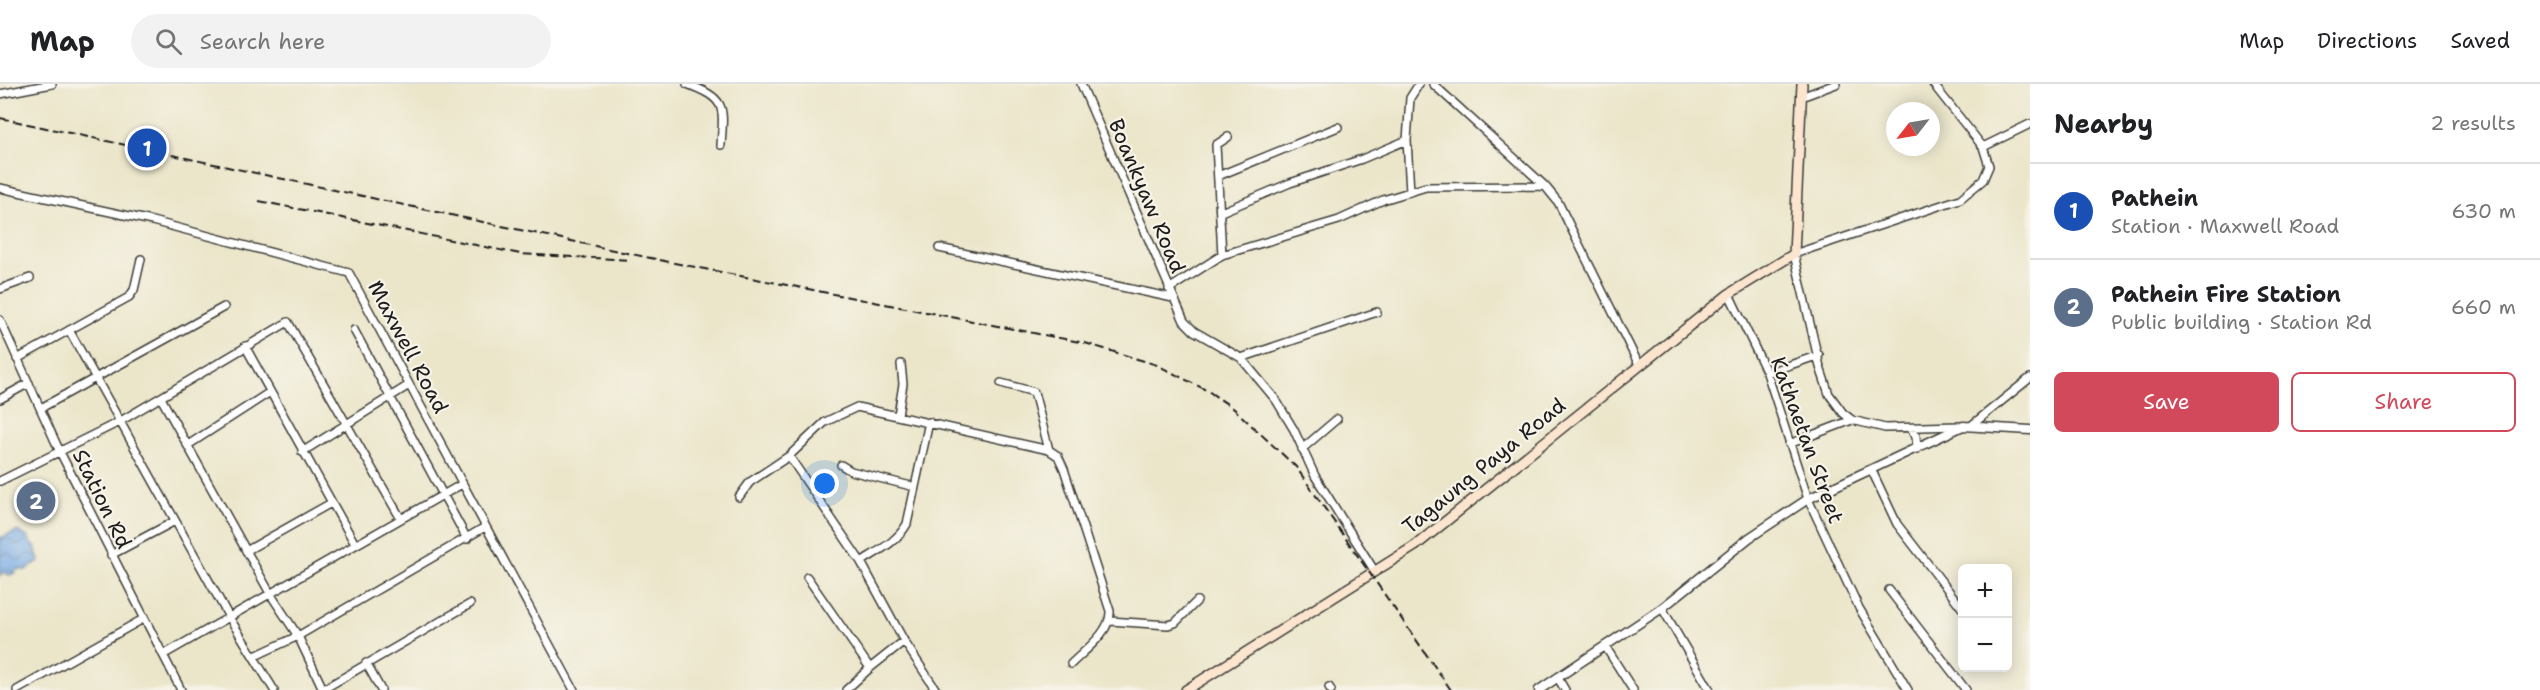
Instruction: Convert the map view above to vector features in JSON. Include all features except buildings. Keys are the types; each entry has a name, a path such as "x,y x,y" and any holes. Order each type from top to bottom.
{"main road":[{"path":"1794,254 1802,84"},
{"name":"Tagaung Paya Road","path":"1188,689 1415,546 1729,294 1794,254"}],"street":[{"path":"0,94 52,84"},
{"path":"687,84 707,92 721,103 723,110 721,145"},
{"name":"Boankyaw Road","path":"1082,84 1184,321 1194,331 1241,358"},
{"path":"1410,192 1407,140 1410,98 1419,84"},
{"path":"1433,84 1545,186 1558,202 1639,365"},
{"path":"1801,97 1836,84"},
{"path":"1934,84 1983,147 1989,166 1983,180 1960,199 1794,254 1818,355 1829,394 1838,408 1852,420 1885,428 1911,429 1968,425 2030,430"},
{"path":"1983,147 2030,124"},
{"path":"1218,176 1338,127"},
{"path":"1222,255 1216,145 1228,137"},
{"path":"1221,212 1290,183 1362,159 1407,140"},
{"path":"1169,289 1222,255 1339,220 1383,200 1410,192 1434,186 1545,186"},
{"name":"Maxwell Road","path":"0,188 152,221 344,270 352,278 574,690"},
{"path":"939,248 1173,298"},
{"path":"17,359 129,297 134,290 141,259"},
{"path":"0,289 30,278"},
{"name":"Kathaetan Street","path":"1729,294 1767,373 1808,499 1859,608 1908,690"},
{"path":"41,408 224,307"},
{"path":"1374,570 1330,501 1285,414 1241,358 1377,312"},
{"name":"Station Rd","path":"0,320 60,452 181,690"},
{"path":"0,481 119,422 285,322 291,323 401,519"},
{"path":"69,330 230,617 274,690"},
{"path":"354,330 391,395 441,495 467,539"},
{"path":"245,346 354,544"},
{"path":"1767,373 1818,355"},
{"path":"898,416 903,384 901,364"},
{"path":"1539,690 1662,608 1749,538 1808,499 1968,425 2030,378"},
{"path":"0,399 29,383"},
{"path":"1001,383 1034,392 1049,450"},
{"path":"302,452 409,385"},
{"path":"188,445 270,392"},
{"path":"161,398 271,595 298,636 323,690 470,604"},
{"path":"739,497 750,482 789,456 825,422 842,412 857,407 1049,450 1058,456 1064,468 1108,602 1110,621 1071,664"},
{"path":"1302,449 1336,419"},
{"path":"1789,444 1852,420"},
{"path":"861,562 902,534 907,524 929,422"},
{"path":"1911,429 1916,436 1917,449"},
{"path":"789,456 861,562 904,641 936,690"},
{"path":"841,465 851,471 915,487"},
{"path":"1872,471 1897,524 1958,603"},
{"path":"164,655 462,484"},
{"path":"246,551 331,503"},
{"path":"111,555 175,520"},
{"path":"255,656 298,636 485,527"},
{"path":"807,577 870,668"},
{"path":"1889,590 1966,690"},
{"path":"1110,621 1168,625 1175,623 1197,601"},
{"path":"1662,608 1710,690"},
{"path":"17,690 143,619"},
{"path":"846,690 904,641"},
{"path":"1605,646 1633,690"},
{"path":"366,663 381,690"},
{"path":"1558,678 1566,690"}],"water":[{"path":"17,531 28,537 35,546 39,561 26,570 17,569 15,573 9,575 4,572 0,576 0,538"}],"railway":[{"path":"0,118 669,262 1085,343 1157,365 1208,391 1233,408 1296,467 1451,690"},
{"path":"259,201 520,254 630,260"}],"place":[{"name":"Pathein","path":"147,148"},
{"name":"Pathein Fire Station","path":"36,501"}]}
